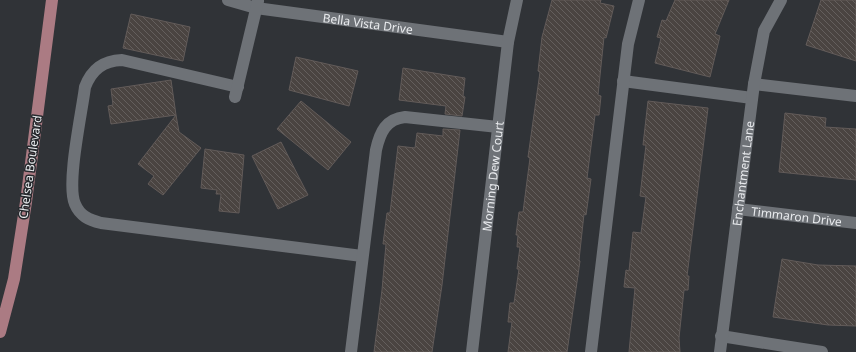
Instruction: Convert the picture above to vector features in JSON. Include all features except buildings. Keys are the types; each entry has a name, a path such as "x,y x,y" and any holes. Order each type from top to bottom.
{"main road":[{"name":"Chelsea Boulevard","path":"0,332 14,279 26,202 52,0"}],"street":[{"name":"Bella Vista Drive","path":"228,0 508,42"},
{"name":"Morning Dew Court","path":"472,352 508,42 517,0"},
{"path":"591,352 628,44 639,0"},
{"name":"Enchantment Lane","path":"720,352 754,84 764,31 781,0"},
{"path":"257,4 236,92 122,60 112,61 98,67 88,78 85,87 72,179 72,198 80,213 86,218 101,223 362,256"},
{"path":"623,81 752,98"},
{"path":"754,84 856,96"},
{"path":"351,352 376,150 378,140 386,125 398,118 405,117 498,128"},
{"name":"Timmaron Drive","path":"738,209 856,223"},
{"path":"722,336 822,352"}]}
